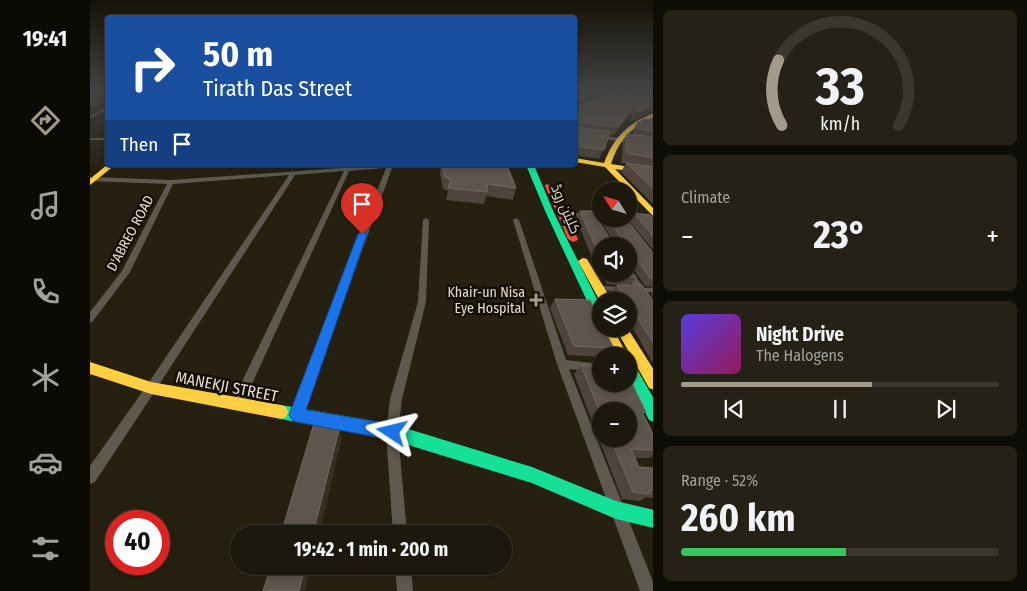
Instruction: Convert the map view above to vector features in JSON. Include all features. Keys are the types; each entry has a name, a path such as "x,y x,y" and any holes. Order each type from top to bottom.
{"street":[{"path":"607,165 616,139 651,117"},
{"path":"577,133 634,142"},
{"path":"90,139 105,140"},
{"path":"577,160 653,173"},
{"path":"607,165 653,217"},
{"path":"91,181 108,167"},
{"path":"91,181 171,182 351,168 389,167 297,415"},
{"name":"کلیٹن روڈ","path":"531,167 550,213 592,296"},
{"name":"کلیٹن روڈ","path":"540,167 588,272 598,288 598,292"},
{"path":"236,404 351,168"},
{"path":"90,477 293,173"},
{"name":"D'ABREO ROAD","path":"90,319 126,272 171,182"},
{"path":"562,214 591,215"},
{"path":"638,218 653,217"},
{"path":"399,525 392,432 396,399 422,302 426,220"},
{"path":"516,220 547,304 562,364 648,591"},
{"path":"633,282 636,290 653,310"},
{"path":"627,337 650,371 653,384"},
{"path":"562,364 592,367"},
{"name":"MANEKJI STREET","path":"90,368 151,388 392,432 532,476 616,510 653,519"},
{"path":"637,385 653,416"},
{"path":"404,575 405,591"}],"lane":[{"path":"598,288 623,289"},
{"path":"636,290 653,290"}],"building":[{"path":"577,117 626,117 618,127 577,122"},
{"path":"644,119 653,120 653,131 638,129 637,123"},
{"path":"577,122 578,127 610,132 604,150 577,146"},
{"path":"627,134 653,137 653,158 626,153"},
{"path":"626,163 653,167 653,188"},
{"path":"443,167 508,167 516,188 487,184 487,192 448,188 451,180 445,177"},
{"path":"580,211 592,211 592,228 603,228 609,237 592,237 592,239"},
{"path":"638,214 650,215 653,218 653,236 638,218"},
{"path":"615,228 633,228 653,253 653,278 650,278 637,261 637,237 621,237"},
{"path":"617,285 642,285 653,301 653,342 637,317 637,292 621,292"},
{"path":"555,299 590,300 592,304 592,337 608,337 613,347 574,346"},
{"path":"581,365 592,366 592,392 636,392 646,412 642,412 653,434 653,450 631,449 639,467 653,468 653,490 649,490 651,494 633,492 614,447 637,447 637,402 596,402"},
{"path":"315,420 340,426 315,525 284,525"},
{"path":"268,575 303,575 299,591 263,591"}],"traffic: fast":[{"path":"531,167 550,213 592,299"},
{"path":"637,383 653,413"},
{"path":"281,412 392,432 532,475 616,510 653,519"}],"traffic: slow":[{"path":"651,117 623,133 614,146 607,165 653,214"},
{"path":"577,160 653,173"},
{"path":"90,183 109,167"},
{"path":"583,261 601,292"},
{"path":"611,337 617,347"},
{"path":"627,337 653,382"},
{"path":"90,368 151,388 281,412"}],"traffic: jam":[{"path":"549,186 573,239"}],"place":[{"name":"Khair-un Nisa Eye Hospital","path":"536,300"}],"route":[{"path":"362,234 297,415 392,432"}]}
